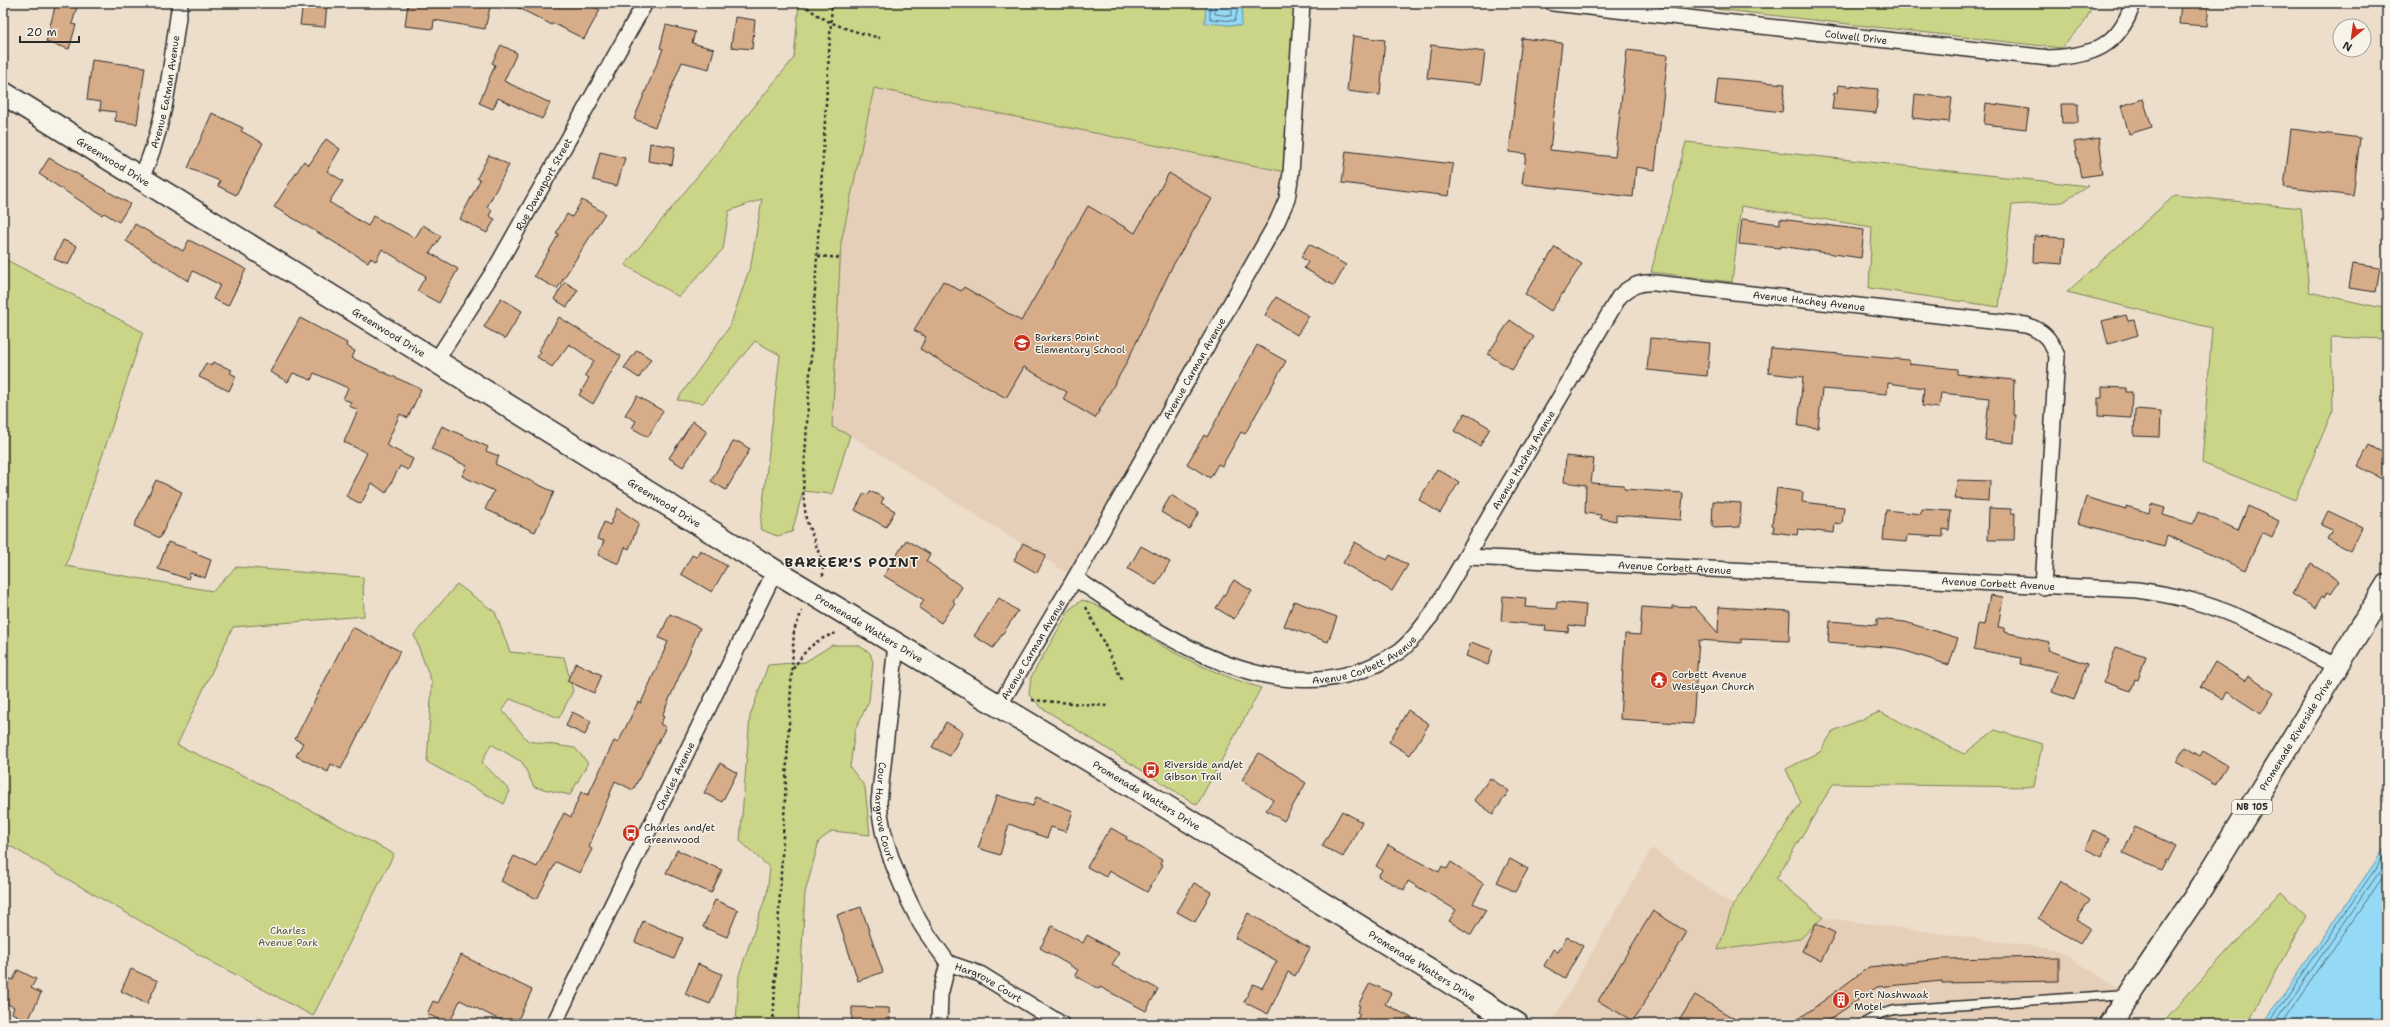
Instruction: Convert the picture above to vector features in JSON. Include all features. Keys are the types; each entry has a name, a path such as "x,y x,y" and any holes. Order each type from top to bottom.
{"main road":[{"name":"Greenwood Drive","path":"3,93 775,571"},
{"name":"Promenade Watters Drive","path":"775,571 999,706 1517,1024"},
{"name":"Promenade Riverside Drive","path":"2110,1024 2203,885 2387,585"}],"street":[{"name":"Avenue Eatman Avenue","path":"141,178 149,160 164,109 180,3"},
{"name":"Rue Davenport Street","path":"436,361 497,266 645,3"},
{"name":"Avenue Carman Avenue","path":"999,706 1075,578 1277,222 1287,199 1292,166 1302,3"},
{"name":"Colwell Drive","path":"1553,3 2049,58 2070,57 2093,51 2112,40 2127,22 2133,3"},
{"name":"Avenue Hachey Avenue","path":"1468,557 1619,297 1627,289 1640,282 1655,282 2026,325 2040,330 2051,341 2057,356 2043,587"},
{"name":"Avenue Corbett Avenue","path":"1075,578 1176,641 1227,665 1268,677 1311,680 1357,674 1400,652 1431,616 1468,557 2043,587 2137,590 2177,596 2204,604 2237,618 2338,667"},
{"name":"Charles Avenue","path":"554,1024 775,571"},
{"name":"Cour Hargrove Court","path":"896,645 879,802 880,823 887,846 917,918 948,963"},
{"name":"Hargrove Court","path":"939,1024 940,995 948,963 980,974 1061,1024"}],"lane":[{"path":"1862,1024 1880,1014 1895,1010 2129,994"}],"path":[{"path":"804,3 814,15 831,21 848,30 880,38"},
{"path":"823,576 823,564 806,519 803,491 832,3"},
{"path":"818,256 840,258"},
{"path":"1085,604 1123,682"},
{"path":"773,1024 794,630 802,610"},
{"path":"792,669 807,648 818,639 838,632"},
{"path":"1032,700 1108,706"}],"shaded area":[{"name":"Barkers Point Elementary School","path":"874,88 1291,173 1287,199 1075,578 850,435 832,427 841,243"},
{"path":"1652,848 1733,905 2056,949 2129,994 2110,1024 1551,1024"}],"green space":[{"path":"799,3 1302,3 1291,173 874,88 841,243 832,427 850,435 832,494 803,491 792,532 777,536 760,529 780,355 755,341 703,403 677,400 730,326 751,264 762,199 729,211 723,249 679,297 625,265 794,58"},
{"path":"1709,3 2094,3 2084,23 2061,48 1716,9"},
{"path":"1686,142 2088,186 2063,202 2012,205 1999,307 1869,288 1872,227 1741,206 1732,282 1651,272"},
{"path":"2175,195 2301,208 2309,292 2387,309 2387,339 2331,337 2333,410 2295,500 2202,463 2212,328 2067,292"},
{"name":"Charles Avenue Park","path":"3,258 143,332 66,566 213,591 236,567 363,577 364,616 233,627 177,745 249,778 394,854 313,1016 210,961 3,842"},
{"path":"457,584 495,612 510,652 564,657 573,691 559,718 510,699 502,710 528,741 575,748 588,763 570,795 534,787 522,762 491,744 482,762 510,791 504,804 427,762 432,683 414,635"},
{"path":"1082,600 1103,608 1159,644 1196,663 1261,688 1197,805 1042,708 1029,695 1031,677 1070,609"},
{"path":"832,645 858,645 870,653 873,662 869,701 855,730 850,767 865,787 870,835 832,831 819,841 805,893 798,1024 736,1024 739,975 767,893 770,868 740,841 750,716 768,665 805,662"},
{"path":"1880,712 1964,754 1995,730 2042,744 2034,787 1833,784 1776,879 1823,917 1800,939 1718,950 1733,905 1801,803 1786,769 1820,752 1833,731"},
{"path":"2281,892 2306,916 2251,1018 2246,1024 2161,1024"}],"water":[{"path":"1206,3 1243,3 1241,26 1205,23"},
{"path":"2387,845 2387,1024 2263,1024"}],"building":[{"path":"56,3 78,3 72,24 76,25 69,49 46,42"},
{"path":"303,3 327,3 325,27 300,25"},
{"path":"408,3 491,3 485,29 434,20 433,29 405,26"},
{"path":"509,3 586,3 600,10 584,39 553,23 552,25"},
{"path":"2181,3 2209,3 2207,26 2179,24"},
{"path":"735,17 755,20 752,49 731,47"},
{"path":"666,25 695,32 692,43 714,49 709,69 682,62 655,127 634,119 663,49 660,48"},
{"path":"1353,36 1385,40 1380,95 1347,91"},
{"path":"1522,38 1562,43 1550,150 1615,157 1627,50 1668,55 1655,170 1636,167 1633,197 1522,184 1526,154 1509,152"},
{"path":"501,45 517,53 504,81 550,103 542,119 498,98 493,109 479,103 495,65 492,63"},
{"path":"1431,45 1485,52 1481,84 1427,78"},
{"path":"92,60 145,67 137,124 115,121 116,112 100,110 101,102 87,100"},
{"path":"1718,78 1785,84 1782,112 1715,104"},
{"path":"1838,85 1878,89 1876,113 1832,109 1834,93 1837,93"},
{"path":"1915,94 1952,98 1949,122 1913,118"},
{"path":"2143,99 2152,127 2129,134 2121,106"},
{"path":"1986,103 2029,109 2026,129 1984,124"},
{"path":"2061,104 2078,104 2078,123 2062,123"},
{"path":"212,113 243,128 241,131 263,143 236,195 218,186 220,181 188,168"},
{"path":"2291,129 2360,138 2353,196 2284,187"},
{"path":"2099,138 2102,174 2081,177 2074,142"},
{"path":"326,139 340,149 327,171 343,181 329,202 368,226 373,216 415,238 423,225 441,236 430,253 458,269 439,303 417,291 426,276 382,249 376,261 370,258 368,262 274,207 304,161 309,165"},
{"path":"650,143 675,147 672,165 648,161"},
{"path":"1346,151 1453,164 1449,196 1342,183"},
{"path":"600,152 625,158 617,186 593,180"},
{"path":"489,155 509,165 487,207 492,210 489,216 495,219 487,233 460,219 480,180 477,178"},
{"path":"49,158 130,204 119,222 104,213 102,215 39,174"},
{"name":"Barkers Point Elementary School","path":"1169,173 1212,199 1172,267 1126,364 1095,418 1063,399 1067,392 1024,367 1006,398 920,349 926,337 914,330 943,281 961,291 964,287 1021,321 1088,206 1135,233"},
{"path":"582,200 605,213 557,289 534,276 559,234 556,233 567,214 572,217"},
{"path":"1742,219 1780,224 1780,219 1864,230 1861,258 1780,246 1780,248 1739,244"},
{"path":"135,224 183,251 189,240 246,269 228,306 213,299 220,285 193,271 188,281 126,241"},
{"path":"2034,236 2065,238 2063,264 2033,262"},
{"path":"63,240 77,246 68,265 54,259"},
{"path":"1309,244 1346,265 1334,286 1304,268 1308,262 1301,257"},
{"path":"1555,247 1582,264 1551,311 1525,294"},
{"path":"2353,264 2380,268 2376,292 2349,288"},
{"path":"565,282 578,290 567,307 554,299"},
{"path":"1276,297 1309,316 1297,335 1265,315"},
{"path":"501,298 522,311 505,339 484,327"},
{"path":"2126,315 2128,321 2134,320 2138,335 2108,344 2102,321"},
{"path":"559,317 621,356 593,404 579,395 589,378 585,375 594,361 569,344 552,367 537,357 541,352 539,350"},
{"path":"300,318 347,343 346,346 355,351 352,358 421,389 408,418 400,414 386,445 413,459 408,470 400,466 386,493 372,483 361,504 346,496 367,453 344,442 358,410 349,406 351,402 343,399 348,388 314,373 311,380 293,373 288,382 270,372"},
{"path":"1510,320 1534,337 1512,370 1488,354"},
{"path":"1650,338 1710,343 1707,376 1647,370"},
{"path":"1257,345 1286,361 1245,434 1241,432 1222,466 1218,464 1210,478 1187,464 1204,435 1207,437"},
{"path":"1771,348 1909,360 1909,364 1957,369 1957,374 2014,380 2013,415 2016,415 2014,443 1985,440 1989,398 1941,393 1939,408 1922,406 1924,388 1888,383 1887,394 1822,389 1818,428 1798,426 1803,377 1768,373"},
{"path":"637,350 651,359 639,378 624,368"},
{"path":"213,362 232,370 230,373 236,376 229,391 199,377 206,363 211,366"},
{"path":"2102,387 2126,388 2126,392 2132,392 2131,418 2098,416 2098,398 2102,398"},
{"path":"637,396 663,411 648,437 632,428 636,421 625,415"},
{"path":"2135,409 2161,411 2160,437 2134,436"},
{"path":"1465,413 1490,428 1480,446 1454,431"},
{"path":"693,421 707,431 683,467 669,458"},
{"path":"442,426 488,447 486,451 499,456 495,464 554,492 535,532 485,509 494,491 462,476 467,466 431,449"},
{"path":"733,442 739,442 750,449 726,490 711,481"},
{"path":"2369,445 2387,455 2387,482 2358,466"},
{"path":"1566,456 1594,459 1591,483 1624,485 1624,489 1683,493 1681,520 1616,515 1616,521 1600,518 1601,515 1585,513 1586,485 1564,482"},
{"path":"1437,469 1459,482 1440,513 1419,500"},
{"path":"156,480 182,492 160,538 134,526"},
{"path":"1958,480 1990,481 1989,501 1954,499"},
{"path":"1777,488 1803,492 1802,502 1844,507 1842,524 1835,523 1834,533 1798,529 1797,535 1773,532 1774,526 1772,525"},
{"path":"870,491 884,498 881,503 895,511 886,527 855,510 864,493 868,495"},
{"path":"1171,495 1199,512 1189,529 1161,512"},
{"path":"2086,497 2126,509 2126,506 2149,513 2151,504 2165,508 2163,515 2193,524 2198,512 2238,530 2248,506 2279,521 2272,537 2262,532 2245,570 2167,535 2164,547 2078,523"},
{"path":"1713,501 1741,503 1740,527 1714,528 1712,526"},
{"path":"617,508 639,523 629,549 625,547 619,564 598,555 604,541 597,539 604,522 610,525"},
{"path":"1989,508 2011,509 2011,513 2015,513 2014,540 1988,540"},
{"path":"1921,509 1951,511 1949,530 1943,529 1943,537 1907,535 1906,542 1883,540 1886,510 1921,514"},
{"path":"2328,511 2362,527 2350,551 2327,539 2332,530 2321,525"},
{"path":"906,540 930,554 926,561 962,587 953,601 955,603 941,623 919,608 924,600 884,576"},
{"path":"168,542 197,552 196,554 211,560 205,578 190,573 188,579 158,569"},
{"path":"1355,542 1387,560 1390,555 1408,565 1392,591 1343,563"},
{"path":"1023,543 1046,555 1037,573 1014,560"},
{"path":"1141,546 1170,562 1156,585 1128,569"},
{"path":"700,550 727,566 712,592 681,574 692,555 696,557"},
{"path":"2311,564 2340,581 2331,594 2328,592 2325,597 2322,596 2315,608 2292,594"},
{"path":"1234,580 1252,591 1234,619 1216,608"},
{"path":"1990,595 2003,597 1998,627 2004,628 2004,632 2049,642 2048,650 2087,664 2074,700 2052,692 2059,672 2020,664 2021,658 1974,649 1978,624 1984,625"},
{"path":"1503,596 1526,598 1525,607 1556,609 1557,602 1586,605 1584,627 1569,625 1568,632 1545,630 1546,626 1501,621"},
{"path":"999,598 1018,611 993,648 974,636"},
{"path":"1294,601 1337,617 1328,642 1284,626"},
{"name":"Corbett Avenue Wesleyan Church","path":"1672,606 1695,607 1718,633 1719,607 1790,611 1789,641 1741,639 1741,643 1699,640 1693,724 1620,719 1625,634 1640,635 1642,607 1672,609"},
{"path":"670,614 700,628 662,716 664,717 660,724 666,727 633,790 615,781 589,847 592,849 580,873 556,862 537,899 501,881 514,856 537,867 564,813 571,817 581,792 588,795 614,741 618,743 638,702 641,703 668,642 659,638"},
{"path":"1877,619 1905,622 1958,638 1949,665 1896,648 1828,642 1830,621 1877,625"},
{"path":"352,627 400,651 341,769 331,764 328,772 296,756 303,743 295,739"},
{"path":"1471,642 1493,650 1488,665 1466,656"},
{"path":"2116,647 2146,656 2138,680 2135,679 2131,691 2104,682"},
{"path":"2215,662 2245,681 2248,676 2274,693 2261,714 2227,692 2223,700 2201,686"},
{"path":"576,663 602,675 594,693 567,681"},
{"path":"1408,710 1429,724 1410,755 1389,742"},
{"path":"572,712 591,721 585,735 566,726"},
{"path":"946,722 963,732 950,756 932,747"},
{"path":"2185,747 2200,756 2203,751 2227,765 2215,785 2176,762"},
{"path":"1259,753 1306,783 1284,821 1266,810 1273,800 1242,780"},
{"path":"720,763 737,773 722,802 704,793"},
{"path":"1490,778 1509,791 1493,814 1474,800"},
{"path":"997,795 1033,806 1036,797 1073,811 1066,832 1051,827 1047,838 1009,824 1000,855 978,848"},
{"path":"1342,811 1362,822 1343,857 1322,846"},
{"path":"2135,827 2176,846 2161,870 2123,853"},
{"path":"1111,828 1127,837 1126,839 1162,860 1160,864 1163,866 1147,892 1109,871 1106,877 1087,867"},
{"path":"2093,830 2110,838 2102,857 2085,849"},
{"path":"1388,845 1439,872 1442,866 1447,869 1451,862 1484,884 1473,903 1486,910 1471,935 1449,921 1456,910 1408,881 1404,890 1378,876 1382,870 1376,866"},
{"path":"677,850 722,870 711,893 666,873"},
{"path":"1510,859 1528,869 1515,892 1497,882"},
{"path":"2060,881 2090,900 2077,920 2090,928 2080,944 2038,918"},
{"path":"1194,883 1211,892 1195,922 1177,912"},
{"path":"715,900 738,910 727,937 703,927"},
{"path":"861,907 883,972 858,981 837,915"},
{"path":"1653,911 1687,932 1633,1021 1598,1001"},
{"path":"1248,913 1310,948 1295,976 1288,972 1268,1014 1244,1002 1253,984 1262,988 1277,961 1235,938"},
{"path":"643,921 683,938 674,959 635,942"},
{"path":"1816,923 1835,933 1821,961 1802,951"},
{"path":"1052,926 1083,943 1087,935 1119,953 1112,965 1158,989 1146,1011 1100,987 1099,989 1086,982 1075,975 1078,970 1040,948"},
{"path":"1567,937 1583,946 1565,978 1544,966 1553,949 1558,952"},
{"path":"461,955 532,990 516,1024 508,1024 460,1000 449,1024 427,1014 433,1001 438,1003"},
{"path":"2059,957 2059,981 1942,983 1942,981 1877,987 1823,1024 1792,1024 1869,967 1942,959"},
{"path":"698,964 722,974 710,1004 685,994"},
{"path":"131,969 158,981 147,1004 121,991"},
{"path":"18,970 36,979 31,988 41,993 28,1021 12,1013 14,1007 3,1002 3,989 8,978 13,980"},
{"path":"1370,983 1391,993 1385,1004 1423,1024 1354,1024 1360,1014 1357,1012 1360,1006 1358,1005"},
{"path":"1695,995 1743,1024 1677,1024"},
{"path":"852,1007 889,1008 890,1024 852,1024"}],"place":[{"name":"Barkers Point Elementary School","path":"1022,343"},
{"name":"Corbett Avenue Wesleyan Church","path":"1659,680"},
{"name":"Riverside and/et Gibson Trail","path":"1151,770"},
{"name":"Charles and/et Greenwood","path":"631,833"},
{"name":"Fort Nashwaak Motel","path":"1841,1000"}],"district":[{"name":"BARKER'S POINT","path":"852,562"}]}
